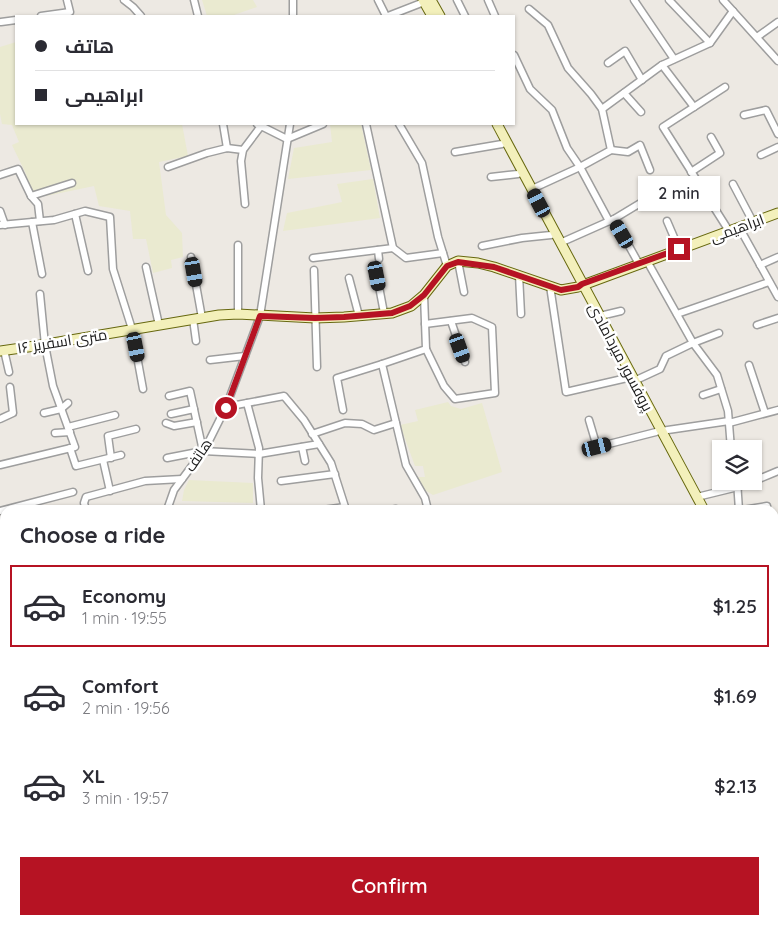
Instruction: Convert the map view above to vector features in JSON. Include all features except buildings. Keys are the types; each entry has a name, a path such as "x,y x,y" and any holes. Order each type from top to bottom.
{"main road":[{"path":"426,1 432,15"},
{"path":"426,1 439,15"},
{"name":"پروفسور میردامادی","path":"492,125 550,235 700,505"},
{"name":"پروفسور میردامادی","path":"497,125 560,243 580,286 600,316 631,379"},
{"name":"ابراهیمی","path":"580,286 778,213"},
{"path":"447,266 458,262 494,267 561,290 580,286"},
{"name":"۱۶ متری اسفریز","path":"2,350 45,345 219,315 238,314 315,318 392,313 410,306 424,295 447,266"},
{"name":"پروفسور میردامادی","path":"695,498 697,505"}],"street":[{"path":"48,15 70,12 67,0"},
{"path":"124,0 141,15"},
{"path":"194,0 198,15"},
{"path":"293,0 293,15"},
{"path":"378,0 386,15"},
{"path":"458,0 464,15"},
{"path":"488,0 496,15"},
{"path":"634,0 674,59"},
{"path":"669,0 710,43"},
{"path":"390,15 426,1"},
{"path":"726,1 733,12 778,61"},
{"path":"529,9 548,25 568,68 602,109 611,150"},
{"path":"602,109 662,65 710,43 733,12"},
{"path":"1,22 15,20"},
{"path":"757,38 778,22"},
{"path":"608,63 625,51 642,80"},
{"path":"515,57 530,88 552,110 568,148 611,220 643,262 677,314 693,343 717,375 728,411 731,440"},
{"path":"662,65 694,107"},
{"path":"725,87 663,127 729,231"},
{"path":"624,93 641,112"},
{"path":"744,115 766,110 778,134"},
{"path":"223,125 227,148"},
{"path":"245,204 241,161 243,150 259,125 287,139 321,125"},
{"name":"هاتف","path":"170,505 174,490 203,451 226,408 260,316 290,125"},
{"path":"366,125 393,248 406,258 443,253"},
{"path":"400,125 422,163 438,237 447,266"},
{"path":"691,172 720,154 710,137"},
{"path":"455,152 502,144"},
{"path":"532,189 580,167 611,150 628,152 640,144 650,170"},
{"path":"761,155 778,147"},
{"path":"168,167 206,153 227,148 243,150"},
{"path":"0,175 18,169 31,196 38,204 40,221"},
{"path":"491,177 518,174"},
{"path":"31,196 72,183"},
{"path":"734,184 753,222"},
{"path":"560,243 611,220 657,193"},
{"path":"0,211 2,225 54,220 85,211 110,217 113,269 132,330 143,389"},
{"path":"75,214 88,271"},
{"path":"667,221 679,249"},
{"path":"32,222 42,274"},
{"path":"739,227 778,297"},
{"path":"482,246 522,238 550,235"},
{"path":"238,244 238,314"},
{"path":"313,258 393,248"},
{"path":"378,250 379,259"},
{"path":"191,257 197,319 196,341"},
{"path":"760,265 778,257"},
{"path":"458,262 464,292"},
{"path":"146,267 159,325"},
{"path":"314,270 317,367"},
{"path":"519,275 521,314"},
{"path":"377,276 384,313"},
{"path":"349,278 359,316"},
{"path":"677,314 769,282"},
{"path":"550,286 566,392 631,379 660,369 666,356 719,333"},
{"path":"0,465 74,447 53,386 45,345 40,294"},
{"path":"424,295 425,324 426,349 444,386 455,400 495,393 492,327 472,318 425,324"},
{"path":"600,316 621,311"},
{"path":"757,325 778,318"},
{"path":"451,321 465,362"},
{"path":"344,410 337,378 426,349"},
{"path":"2,350 8,372"},
{"path":"210,360 245,356"},
{"path":"382,364 406,466 425,498 427,505"},
{"path":"749,365 765,414"},
{"path":"0,420 13,412 10,387"},
{"path":"703,395 721,389"},
{"path":"169,396 190,391 203,451"},
{"path":"226,408 284,396 304,420 331,463 345,505"},
{"path":"44,413 61,409 68,403"},
{"path":"247,404 259,448 258,478 261,505"},
{"path":"171,414 194,409"},
{"path":"588,420 597,447 659,432 729,422 778,410"},
{"path":"55,433 115,415"},
{"path":"166,423 174,426 197,422"},
{"path":"312,434 345,423 362,424 374,430 396,423"},
{"path":"111,458 108,436 136,429"},
{"path":"167,458 203,451 258,454 319,444"},
{"path":"302,447 305,461"},
{"path":"70,448 76,466 121,456"},
{"path":"102,460 110,491"},
{"path":"762,477 778,471"},
{"path":"281,481 334,474"},
{"path":"85,505 86,497 145,481 182,479"},
{"path":"695,498 720,490"},
{"path":"739,490 740,505"},
{"path":"23,505 72,492"}],"green space":[{"path":"202,0 253,0 257,7 234,15 207,15"},
{"path":"15,42 15,125 182,125 188,156 159,162 166,215 182,233 183,257 171,260 172,268 153,273 146,239 133,239 130,211 99,206 94,186 46,196 31,191 26,174 12,145 19,142 12,125 2,124 0,114 0,47"},
{"path":"330,125 361,125 371,170 288,179 294,148 332,142"},
{"path":"373,179 380,218 283,231 287,213 342,202 337,184"},
{"path":"448,402 451,406 461,409 482,403 502,472 433,495 423,489 418,477 425,477 423,466 415,466 400,425 418,421 415,410"},
{"path":"189,480 253,483 253,503 182,501 184,490"}],"route":[{"path":"226,408 260,316 315,318 392,313 410,306 424,295 447,266 458,262 494,267 561,290 578,287 679,249"}]}
